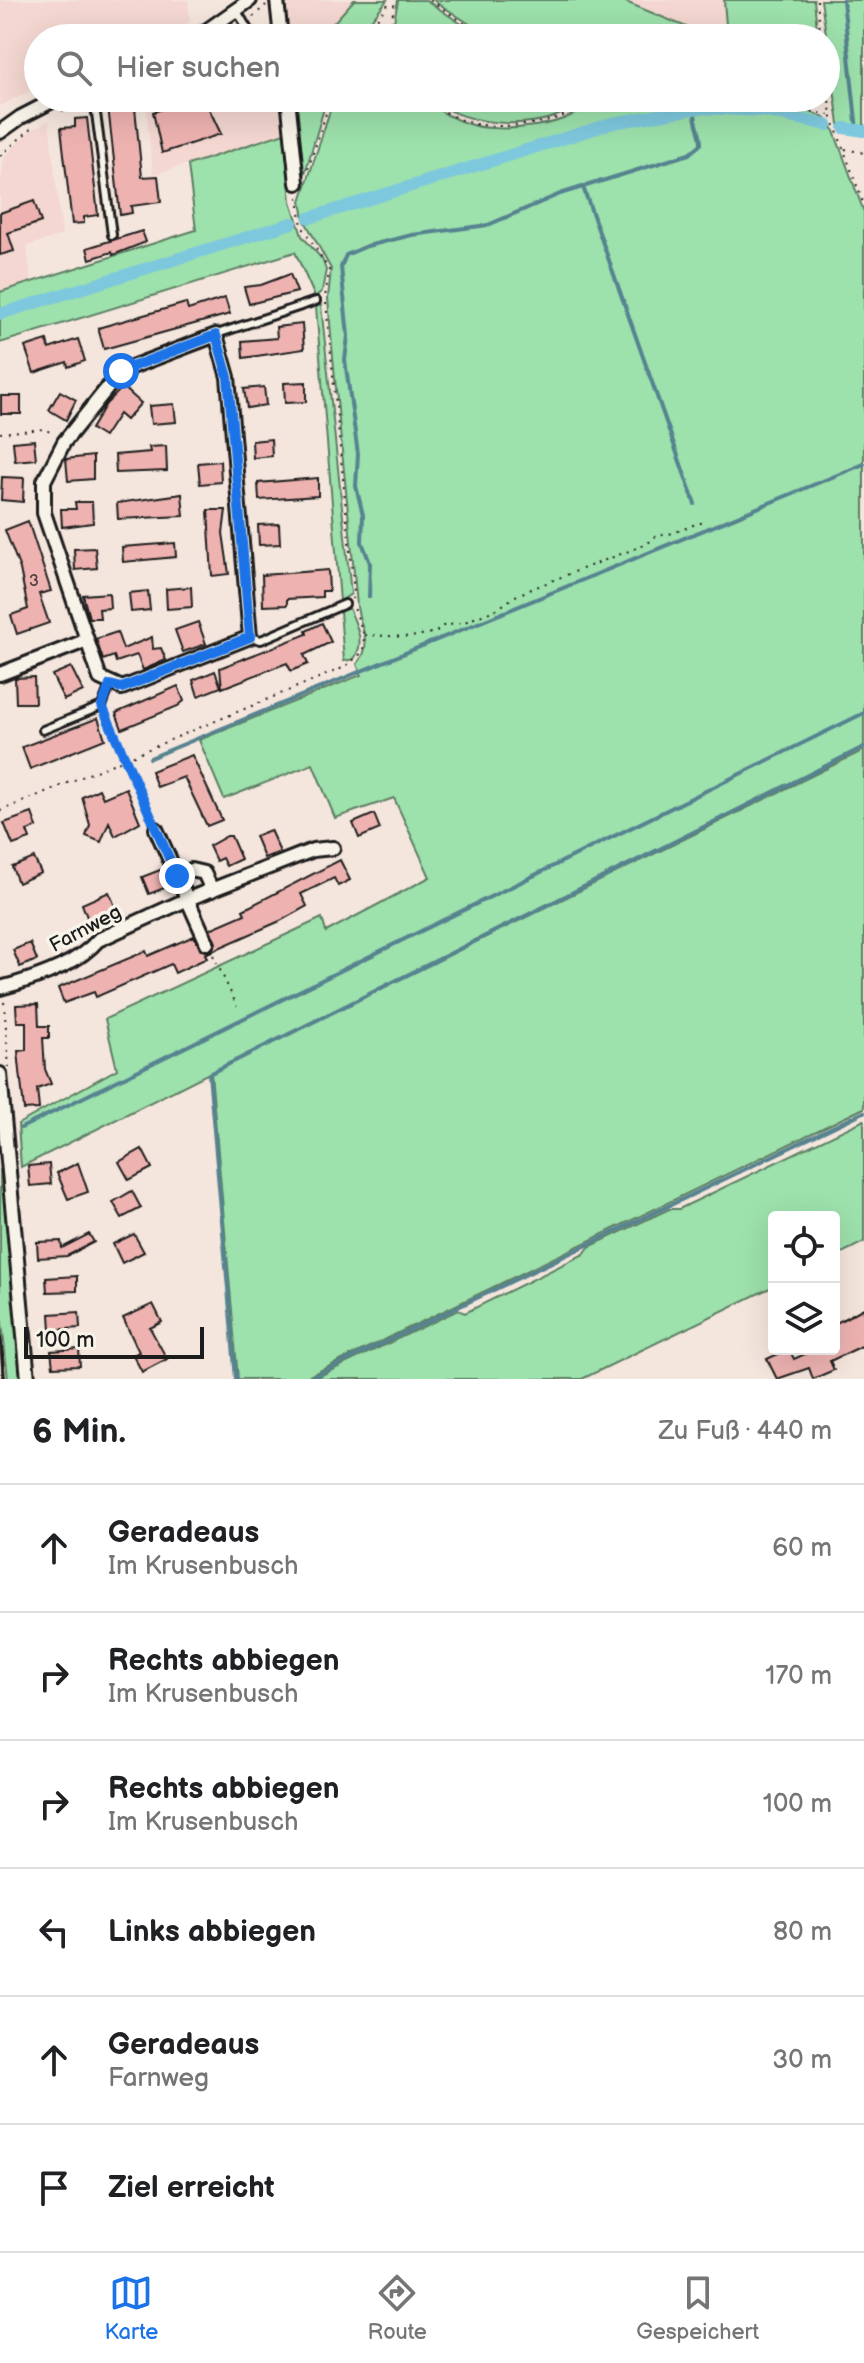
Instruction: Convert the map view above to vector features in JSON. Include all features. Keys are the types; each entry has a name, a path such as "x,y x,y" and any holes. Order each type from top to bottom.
{"street":[{"path":"217,24 250,0"},
{"path":"277,0 280,24"},
{"path":"0,132 21,117 36,112"},
{"path":"290,112 300,185"},
{"path":"216,335 228,377 250,637 122,688 110,685 100,678 85,641 41,500 44,481 64,442 121,371 216,335"},
{"path":"0,674 85,641"},
{"path":"156,829 207,943"},
{"name":"Farnweg","path":"0,988 74,959 89,951 98,940 188,899 313,850 333,848"},
{"path":"177,876 191,870 204,873 212,890"},
{"path":"0,1074 28,1379"}],"lane":[{"path":"237,11 245,24"},
{"path":"96,112 112,235"},
{"path":"216,335 316,301"},
{"path":"250,637 261,640 345,604"},
{"path":"43,730 102,706 110,685"}],"path":[{"path":"374,24 393,0"},
{"path":"391,24 393,0"},
{"path":"430,0 465,24"},
{"path":"817,0 820,24"},
{"path":"307,173 327,112"},
{"path":"446,112 474,124 519,125 564,117 570,112"},
{"path":"817,112 831,115"},
{"path":"831,112 864,205"},
{"path":"1,153 37,123"},
{"path":"844,149 864,153"},
{"path":"300,185 302,226 329,270 325,296"},
{"path":"0,433 44,429 64,442"},
{"path":"364,635 411,637 462,623 497,609 517,595 647,544 657,535 668,536 691,523 706,522"},
{"path":"102,706 156,829"},
{"path":"207,943 237,1006"}],"shaded area":[{"path":"0,0 188,0 190,22 185,24 24,24 24,94 0,106"},
{"path":"280,0 354,0 333,24 283,24"},
{"path":"621,0 724,0 726,24 679,24"},
{"path":"146,112 282,112 284,133 153,175"},
{"path":"49,120 62,235 27,246 31,281 0,292 0,188 4,157 27,133"}],"green space":[{"path":"354,0 387,0 368,24 333,24"},
{"path":"398,0 426,0 461,24 394,24"},
{"path":"433,0 621,0 679,24 470,24"},
{"path":"724,0 814,0 817,24 726,24"},
{"path":"821,0 864,0 864,129 839,124 840,24 824,24"},
{"path":"293,112 323,112 301,187"},
{"path":"330,112 444,112 472,125 518,128 554,122 576,112 670,112 612,122 304,219 301,201"},
{"path":"454,112 565,112 552,118 508,123"},
{"path":"683,112 762,112 832,126 864,212 864,746 21,1167 18,1124 117,1069 105,1019 322,918 326,932 430,877 394,798 335,818 313,764 224,799 199,740 361,675 357,664 365,642 357,606 335,375 328,298 331,269 305,221 614,125"},
{"path":"767,112 809,112 831,124"},
{"path":"284,133 291,201 302,236 322,259 326,270 322,291 315,297 295,252 0,343 0,292 196,230 188,165"},
{"path":"321,305 351,594 340,601 316,307"},
{"path":"349,608 359,634 359,646 354,659 344,661 340,611"},
{"path":"864,750 864,1108 303,1379 238,1379 211,1073"},
{"path":"864,1120 864,1242 840,1254 840,1211 768,1211 768,1289 582,1379 313,1379 458,1310 465,1313 584,1254 589,1247 669,1209 679,1209"},
{"path":"0,1170 21,1379 8,1379 0,1304"}],"building":[{"path":"109,112 135,112 142,177 158,176 161,202 131,206 132,213 120,215"},
{"path":"153,112 211,112 221,134 162,153"},
{"path":"87,118 98,215 84,217 84,223 72,224 61,128 75,127 75,119"},
{"path":"34,201 41,222 8,233 14,251 0,255 0,213"},
{"path":"142,231 146,242 113,255 112,252 90,259 87,248"},
{"path":"290,274 297,292 249,304 244,287 261,285"},
{"path":"225,298 230,314 104,349 98,328 186,303 188,310"},
{"path":"302,324 304,349 243,358 242,341 277,338 276,327"},
{"path":"78,339 85,361 68,367 67,362 34,373 25,347 47,340 49,349"},
{"path":"306,382 306,402 285,403 284,383"},
{"path":"123,387 141,403 126,420 119,414 104,437 91,429 106,404"},
{"path":"264,387 266,405 247,408 244,389"},
{"path":"60,391 76,400 66,420 49,410"},
{"path":"1,396 21,396 21,414 1,414"},
{"path":"174,404 176,422 151,424 149,406"},
{"path":"271,439 272,456 253,458 252,441"},
{"path":"34,440 36,459 15,461 13,442"},
{"path":"166,446 167,471 116,473 115,455 150,452 149,447"},
{"path":"93,456 93,479 68,481 66,459"},
{"path":"220,461 221,482 200,484 198,463"},
{"path":"2,477 24,478 23,502 1,500"},
{"path":"318,478 318,496 259,500 258,483"},
{"path":"182,494 184,516 118,519 117,503"},
{"path":"75,502 92,502 93,523 62,527 61,509 76,509"},
{"path":"208,510 226,510 223,533 229,574 212,576"},
{"path":"28,521 51,591 39,594 49,623 17,634 11,615 28,609 20,569 5,530"},
{"path":"279,524 280,544 259,545 258,525"},
{"path":"175,543 176,557 123,562 122,547"},
{"path":"95,548 97,568 75,570 74,549"},
{"path":"328,570 329,591 322,591 322,597 287,599 287,605 263,606 262,575"},
{"path":"191,587 192,607 167,609 166,589"},
{"path":"148,591 150,610 131,612 129,593"},
{"path":"109,593 110,608 99,609 100,618 89,618 83,595"},
{"path":"198,622 206,644 183,652 175,630"},
{"path":"322,623 331,642 304,655 308,664 291,671 287,663 222,688 220,668 307,634 306,631"},
{"path":"117,632 123,649 152,637 153,649 161,648 166,660 143,670 137,655 116,662 114,656 103,660 96,639"},
{"path":"71,667 83,691 64,700 52,675"},
{"path":"215,671 221,687 198,696 193,680"},
{"path":"34,677 35,703 16,703 15,678"},
{"path":"178,686 184,701 178,706 122,729 116,713"},
{"path":"98,718 105,739 30,769 22,747"},
{"path":"192,755 222,820 207,826 184,777 157,787 151,771"},
{"path":"126,788 140,822 115,836 109,822 101,842 86,836 90,825 82,797 99,789 103,798"},
{"path":"32,813 37,827 27,831 30,839 13,845 4,823"},
{"path":"374,814 380,829 359,838 353,823"},
{"path":"270,830 280,852 264,858 255,836"},
{"path":"231,836 241,859 226,866 222,858 216,861 209,846"},
{"path":"34,858 41,873 18,883 12,867"},
{"path":"340,860 350,880 338,886 334,878 301,894 307,906 280,921 205,954 207,958 175,973 171,964 96,997 94,992 64,1003 58,988 146,951 148,956 194,936 201,950 211,951 216,943 210,929 245,914 243,910"},
{"path":"160,870 167,887 149,894 142,877"},
{"path":"109,892 118,913 90,925 82,904"},
{"path":"30,943 37,960 20,967 13,950"},
{"path":"38,1004 39,1026 49,1026 49,1038 43,1038 45,1069 51,1084 37,1089 39,1109 24,1110 18,1051 26,1050 26,1022 17,1022 16,1005"},
{"path":"142,1149 152,1168 129,1180 119,1162"},
{"path":"78,1163 88,1192 68,1199 57,1173"},
{"path":"49,1164 51,1184 30,1186 28,1166"},
{"path":"132,1191 141,1208 122,1218 113,1202"},
{"path":"89,1234 94,1242 67,1256 38,1258 37,1242 61,1241 62,1248"},
{"path":"134,1234 144,1252 122,1263 113,1244"},
{"path":"77,1276 77,1291 47,1292 46,1278"},
{"path":"153,1304 162,1322 150,1328 167,1359 142,1372 133,1355 139,1352 123,1318"},
{"path":"864,1308 864,1345 830,1361 834,1370 813,1379 809,1368 777,1379 767,1359 776,1355 792,1355 794,1359 803,1355 840,1355 840,1321"},
{"path":"79,1312 80,1328 51,1330 50,1314"},
{"path":"79,1349 80,1366 53,1367 51,1351"}],"waterway":[{"path":"843,0 857,130"},
{"path":"309,218 613,123 676,112"},
{"path":"369,597 370,563 362,542 363,515 356,486 358,454 345,360 348,336 341,267 346,255 367,246 412,235 488,225 560,194 689,154 701,144 695,112"},
{"path":"767,112 827,125"},
{"path":"844,128 864,131"},
{"path":"583,187 695,504"},
{"path":"0,314 292,223"},
{"path":"150,758 864,464"},
{"path":"21,1128 864,713"},
{"path":"236,1379 209,1074 864,747"},
{"path":"308,1379 864,1112"}],"railway":[{"path":"0,1332 4,1379"}],"route":[{"path":"121,371 137,362 216,335 228,377 250,637 122,688 110,685 102,706 177,876"}]}
